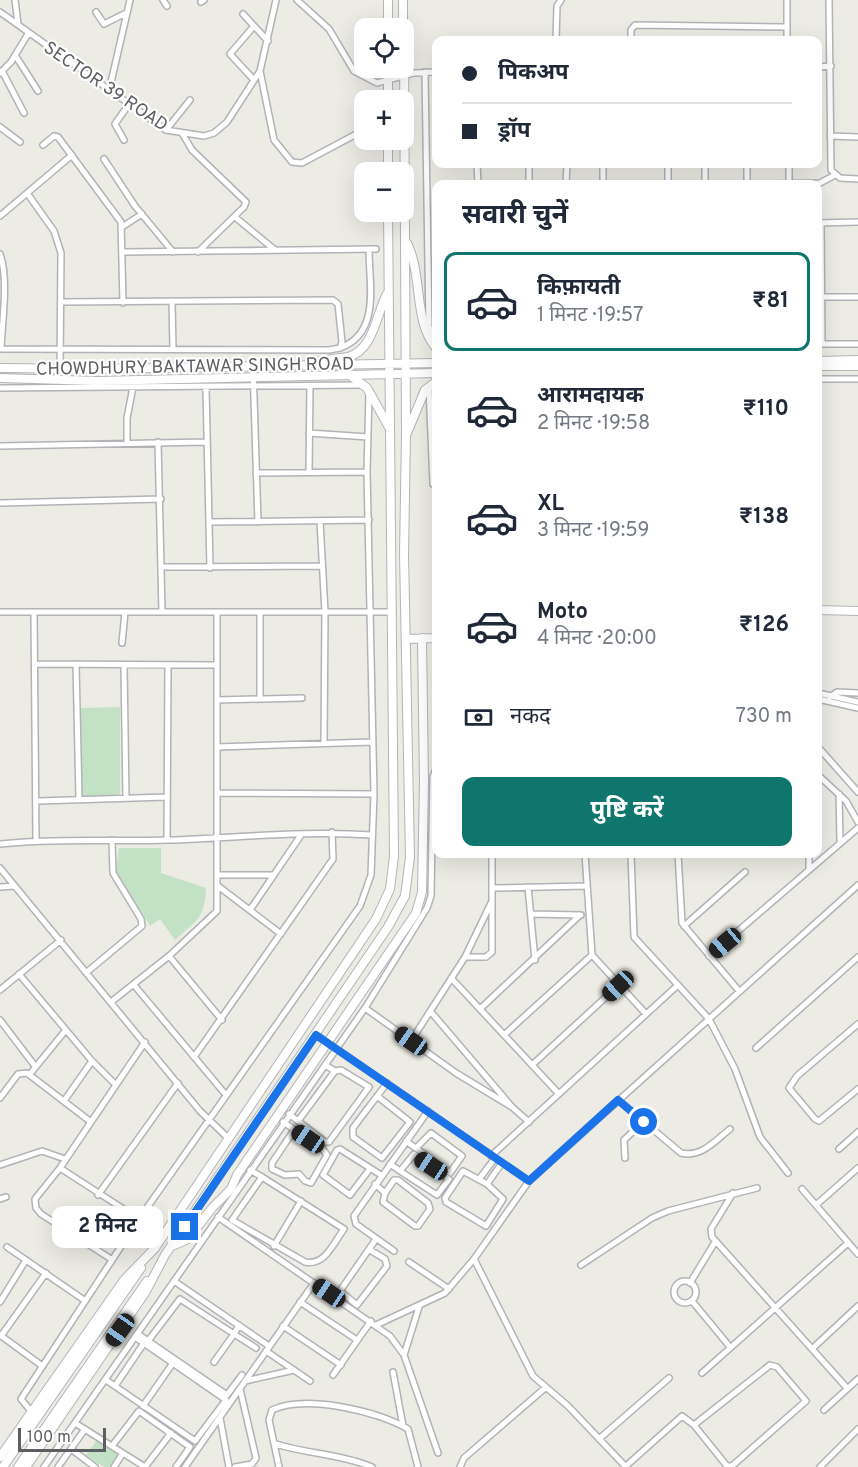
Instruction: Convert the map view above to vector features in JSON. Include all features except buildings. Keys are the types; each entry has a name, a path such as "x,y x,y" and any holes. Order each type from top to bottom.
{"main road":[{"path":"388,0 388,18"},
{"path":"402,0 403,18"},
{"path":"18,1467 316,1035 388,927 405,896 410,857 404,570 406,434 404,78"},
{"path":"388,81 388,90"},
{"path":"2,1467 155,1248 376,919 390,889 394,856 394,748 388,222"},
{"path":"404,239 418,274 426,334 432,342"},
{"path":"311,365 326,359 347,357 363,349 388,293"},
{"path":"822,361 858,360"},
{"name":"CHOWDHURY BAKTAWAR SINGH ROAD","path":"0,368 432,363"},
{"path":"822,366 858,366"},
{"name":"CHOWDHURY BAKTAWAR SINGH ROAD","path":"0,378 253,382 432,373"},
{"path":"349,376 369,392 390,429"},
{"path":"406,434 418,403 432,385"},
{"path":"392,554 404,554"},
{"path":"392,570 404,570"},
{"path":"822,610 858,610"},
{"path":"172,1246 185,1242 212,1208 225,1201 326,1042 412,920 422,892 424,781 422,638"},
{"path":"406,639 432,638"},
{"path":"394,748 408,748"},
{"path":"2,1467 1,1455 30,1410 124,1280 155,1248"},
{"path":"30,1465 145,1293 165,1255"}],"street":[{"path":"15,0 18,24"},
{"path":"109,91 130,0"},
{"name":"SECTOR 39 ROAD","path":"0,12 166,130 204,136 214,133 227,122 260,70 276,0"},
{"path":"297,0 329,29 354,71 377,82 396,78"},
{"path":"556,36 557,6 561,0"},
{"path":"787,0 787,36"},
{"path":"829,0 831,170 835,175 858,179"},
{"path":"96,12 104,24 126,13"},
{"path":"243,14 268,41"},
{"path":"631,36 631,30 635,25 786,27"},
{"path":"254,26 230,54 254,80"},
{"path":"24,113 1,72 28,34"},
{"path":"15,55 38,91"},
{"path":"822,67 831,66"},
{"path":"260,70 274,140 292,162 302,163 354,135"},
{"path":"425,72 432,269"},
{"path":"414,74 432,72"},
{"path":"166,130 190,100"},
{"path":"123,140 115,124 129,104"},
{"path":"0,127 20,142"},
{"path":"182,133 192,150 244,200 245,204 235,217 198,252"},
{"path":"43,145 57,136 118,217 122,227 123,303"},
{"path":"830,136 858,137"},
{"path":"0,216 72,155"},
{"path":"104,159 142,214 173,252"},
{"path":"822,182 835,175"},
{"path":"27,193 54,231 59,244 62,263 60,369"},
{"path":"122,227 142,214"},
{"path":"235,217 276,250"},
{"path":"822,223 858,222"},
{"path":"0,254 2,302 0,349 340,348 356,340 364,331 369,319 369,249"},
{"path":"123,252 376,249"},
{"path":"822,278 822,313"},
{"path":"823,297 858,297"},
{"path":"61,302 333,300 338,304 340,348"},
{"path":"172,302 173,349"},
{"path":"432,304 429,327 432,333"},
{"path":"369,307 381,306"},
{"path":"822,344 858,344"},
{"path":"253,366 258,522"},
{"path":"822,379 858,380"},
{"path":"0,388 206,387 253,382 310,386 363,385"},
{"path":"309,473 310,386"},
{"path":"127,443 127,418 133,387"},
{"path":"206,387 210,568"},
{"path":"30,1410 21,1400 41,1365 138,1219 209,1122 364,899 371,875 374,794 367,472 369,392"},
{"path":"309,433 368,437"},
{"path":"158,442 162,612"},
{"path":"0,446 206,442"},
{"path":"256,473 367,472"},
{"path":"0,503 161,499"},
{"path":"209,522 369,520"},
{"path":"320,522 325,612 324,742"},
{"path":"162,567 322,566"},
{"path":"0,612 393,612"},
{"path":"122,643 124,612"},
{"path":"111,1002 169,957 218,911 217,612"},
{"path":"260,612 260,698"},
{"path":"34,613 38,801 36,840"},
{"path":"36,664 216,665"},
{"path":"76,664 79,799"},
{"path":"167,840 168,665"},
{"path":"124,666 126,798"},
{"path":"829,698 837,692 858,693"},
{"path":"822,695 858,708"},
{"path":"217,700 302,698"},
{"path":"822,699 858,702"},
{"path":"217,747 372,742"},
{"path":"822,752 858,792"},
{"path":"822,779 839,794 858,822"},
{"path":"217,793 374,794"},
{"path":"839,794 840,842"},
{"path":"38,801 167,797"},
{"path":"822,857 858,828"},
{"path":"0,844 36,840 167,840 332,832 372,835"},
{"path":"194,1057 333,859 332,832"},
{"path":"250,910 301,835"},
{"path":"87,972 142,926 141,919 113,873 112,840"},
{"path":"44,1467 218,1218 225,1201 250,1170 365,1008 432,896 432,858"},
{"path":"465,957 486,957 492,952 492,858"},
{"path":"585,858 592,955 646,1014"},
{"path":"631,858 634,937 709,1019 735,1069 764,1144 788,1173"},
{"path":"678,858 680,915 684,926 739,991"},
{"path":"808,858 809,868"},
{"path":"709,956 821,858"},
{"path":"0,868 209,1122 228,1138"},
{"path":"684,926 745,872"},
{"path":"218,875 274,875"},
{"path":"376,1325 436,1300 449,1289 474,1259 529,1181 858,885"},
{"path":"0,887 14,886"},
{"path":"218,886 282,934"},
{"path":"493,888 586,886"},
{"path":"528,887 535,960"},
{"path":"411,1041 465,957 492,901"},
{"path":"531,914 589,914"},
{"path":"480,1009 535,960 580,915"},
{"path":"0,990 61,940"},
{"path":"504,1035 592,955"},
{"path":"169,957 222,1020"},
{"path":"756,1048 858,957"},
{"path":"19,974 65,1031 116,1085"},
{"path":"452,979 559,1094"},
{"path":"134,985 226,1095"},
{"path":"480,1178 493,1157 678,985"},
{"path":"532,1065 618,986"},
{"path":"365,1008 456,1072 512,1107"},
{"path":"431,1012 512,1107 529,1122"},
{"path":"0,1020 35,1066"},
{"path":"858,1024 798,1076 789,1088 815,1119 819,1120 858,1089"},
{"path":"30,1074 65,1031"},
{"path":"316,1035 529,1181"},
{"path":"111,1259 36,1208 35,1199 60,1168 145,1042"},
{"path":"64,1101 92,1061"},
{"path":"289,1114 325,1142 329,1142 368,1089 368,1086 341,1070 335,1071 325,1065"},
{"path":"298,1121 335,1071"},
{"path":"1,1094 18,1074 24,1072 30,1074 91,1122"},
{"path":"98,1195 178,1083"},
{"path":"377,1096 410,1122 382,1158 352,1134 353,1128 377,1096 387,1083"},
{"path":"618,1100 681,1153 692,1156 701,1152 730,1129"},
{"path":"394,1251 353,1219 381,1175 428,1111"},
{"path":"283,1122 294,1130 327,1155 311,1184 304,1181 299,1174 285,1176 272,1169 272,1163 294,1130"},
{"path":"625,1158 624,1140 644,1122"},
{"path":"839,1149 858,1132"},
{"path":"406,1141 451,1173 462,1156 431,1133 416,1148"},
{"path":"369,1170 350,1195 323,1175 340,1149 369,1170 381,1175"},
{"path":"0,1165 42,1151 66,1159"},
{"path":"390,1164 400,1171 437,1195 449,1179 414,1154 400,1171"},
{"path":"487,1184 502,1163"},
{"path":"60,1168 98,1195 138,1219"},
{"path":"816,1205 858,1168"},
{"path":"250,1170 262,1177 301,1201 344,1229 322,1261 313,1264 274,1246 232,1220 262,1177"},
{"path":"463,1171 480,1178 487,1184 503,1199 484,1226 446,1200 463,1171"},
{"path":"394,1180 398,1180 428,1203 430,1209 418,1226 415,1226 383,1202 385,1193 394,1180"},
{"path":"375,1184 385,1193"},
{"path":"581,1265 652,1218 757,1188"},
{"path":"802,1189 858,1254"},
{"path":"734,1193 711,1229 715,1242 847,1388"},
{"path":"274,1246 301,1201"},
{"path":"218,1218 390,1336 404,1355 438,1453"},
{"path":"370,1250 385,1259 387,1266 357,1305 340,1290 376,1239"},
{"path":"690,1283 715,1242"},
{"path":"702,1372 848,1243"},
{"path":"7,1247 84,1300"},
{"path":"474,1259 529,1369 545,1388 568,1406 626,1466 679,1418 685,1416 726,1464 732,1466 806,1401 777,1367 770,1365 694,1425"},
{"path":"0,1302 26,1260"},
{"path":"409,1262 449,1289"},
{"path":"41,1365 1,1336 46,1273"},
{"path":"174,1281 239,1325 310,1381"},
{"path":"185,1467 314,1283"},
{"path":"690,1283 696,1290 692,1301"},
{"path":"690,1283 678,1284 675,1295 682,1303 692,1301"},
{"path":"115,1386 180,1299 256,1348"},
{"path":"692,1301 730,1347"},
{"path":"300,1302 357,1340"},
{"path":"404,1355 419,1306"},
{"path":"813,1348 858,1306"},
{"path":"333,1375 371,1321"},
{"path":"214,1362 239,1325"},
{"path":"283,1326 341,1365"},
{"path":"106,1380 195,1441 218,1412 226,1400 137,1335"},
{"path":"146,1342 227,1395 242,1375"},
{"path":"143,1406 173,1363"},
{"path":"245,1381 294,1370"},
{"path":"393,1372 403,1426"},
{"path":"599,1439 669,1378"},
{"path":"824,1410 858,1378"},
{"path":"460,1467 464,1458 545,1388"},
{"path":"235,1467 252,1464 256,1458 240,1389"},
{"path":"279,1467 269,1414 277,1408 322,1403 403,1426 410,1431 417,1467"},
{"path":"112,1446 139,1411 190,1447 176,1467"},
{"path":"220,1418 229,1467"},
{"path":"75,1423 145,1467 171,1433"},
{"path":"58,1467 85,1429"},
{"path":"820,1467 858,1429"},
{"path":"276,1444 296,1450 342,1457 372,1467"},
{"path":"71,1449 95,1467"},
{"path":"114,1467 123,1453"}],"green space":[{"path":"120,707 120,796 81,797 81,708"},
{"path":"119,848 161,848 161,873 206,888 202,912 175,940 160,919 150,926 116,871"},
{"path":"97,1440 118,1455 110,1467 104,1467 86,1455"}],"route":[{"path":"185,1227 316,1035 529,1181 618,1100 644,1122"}]}
